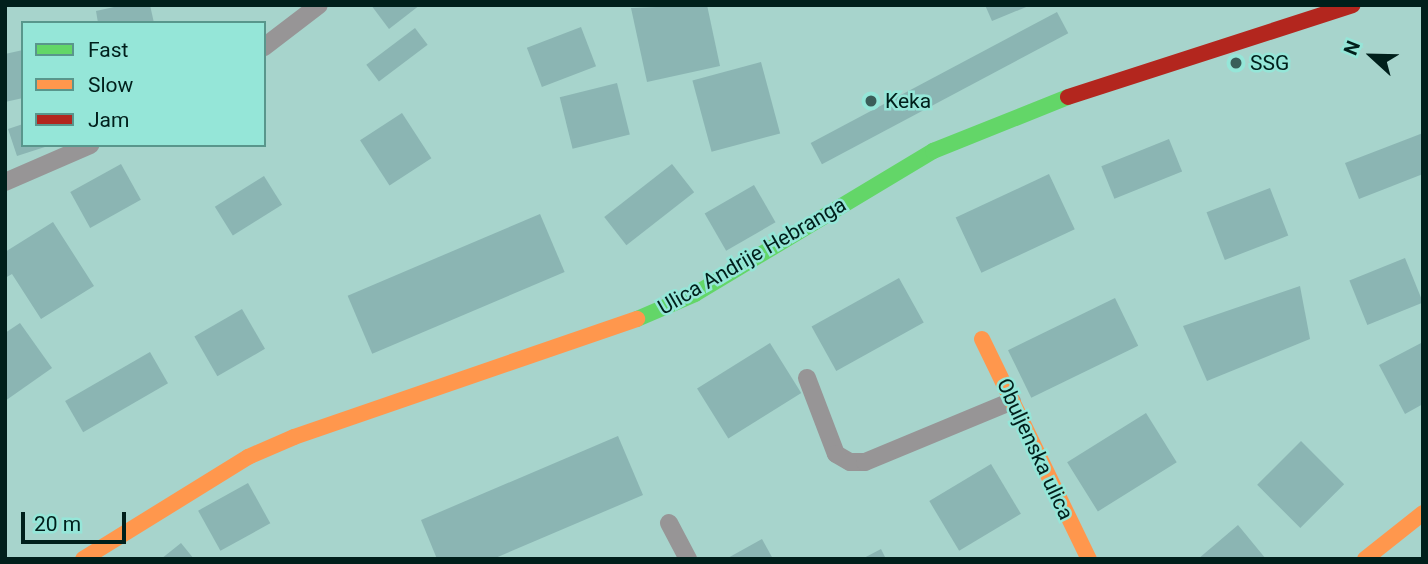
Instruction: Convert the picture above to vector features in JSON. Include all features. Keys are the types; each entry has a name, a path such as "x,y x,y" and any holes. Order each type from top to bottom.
{"street":[{"name":"Ulica Andrije Hebranga","path":"83,559 282,442 586,340 695,294 946,145 1023,112 1352,5"},
{"name":"Obuljenska ulica","path":"982,339 1089,559"},
{"path":"1365,559 1423,513"},
{"path":"1392,537 1423,539"}],"lane":[{"path":"266,45 319,5"},
{"path":"5,182 85,147"},
{"path":"807,378 836,454 850,462 865,462 1012,401"},
{"path":"669,523 688,559"}],"building":[{"path":"123,5 150,5 154,21 98,21 96,11"},
{"path":"371,5 420,5 389,29"},
{"path":"707,5 720,66 647,82 631,8"},
{"path":"985,5 1031,5 992,21"},
{"path":"1057,12 1068,33 822,164 811,143"},
{"path":"581,27 596,66 542,87 527,48"},
{"path":"415,28 428,45 379,81 366,65"},
{"path":"21,50 21,98 5,102 5,54"},
{"path":"761,62 780,133 712,152 692,80"},
{"path":"617,83 630,134 573,149 560,97"},
{"path":"402,113 431,158 389,186 360,140"},
{"path":"21,125 21,147 45,147 17,156 8,129"},
{"path":"1423,133 1423,174 1359,199 1345,163"},
{"path":"1169,139 1182,171 1114,199 1101,166"},
{"path":"121,164 141,200 90,228 70,192"},
{"path":"672,164 694,192 626,245 604,217"},
{"path":"1049,174 1075,229 981,273 956,218"},
{"path":"264,176 282,205 233,236 215,207"},
{"path":"754,185 776,222 726,251 705,214"},
{"path":"1270,188 1288,236 1225,260 1207,212"},
{"path":"540,214 565,272 372,354 348,296"},
{"path":"53,222 94,286 41,319 12,274 5,278 5,252"},
{"path":"1405,258 1423,303 1367,325 1349,280"},
{"path":"899,278 924,323 836,371 812,326"},
{"path":"1300,286 1310,339 1207,381 1183,326"},
{"path":"1115,298 1138,346 1031,398 1008,350"},
{"path":"242,309 265,349 217,376 194,336"},
{"path":"20,323 52,368 5,401 5,333"},
{"path":"1423,342 1423,404 1405,414 1379,365"},
{"path":"770,343 801,393 728,439 697,389"},
{"path":"150,352 168,383 83,432 65,401"},
{"path":"1146,413 1177,462 1098,511 1067,462"},
{"path":"618,436 643,495 493,559 437,559 421,520"},
{"path":"1301,441 1344,484 1300,528 1257,485"},
{"path":"991,464 1021,514 959,551 929,501"},
{"path":"248,483 270,523 220,551 198,511"},
{"path":"1238,525 1266,559 1198,559"},
{"path":"762,539 773,559 726,559"},
{"path":"181,543 194,559 161,559"},
{"path":"881,549 886,559 862,559"}],"traffic: fast":[{"path":"637,319 695,294 933,151 1068,97"}],"traffic: slow":[{"path":"83,559 248,457 294,437 637,319"},
{"path":"982,339 1089,559"},
{"path":"1365,559 1423,513"}],"traffic: jam":[{"path":"1068,97 1352,5"}],"place":[{"name":"SSG","path":"1236,63"},
{"name":"Keka","path":"871,101"}]}
